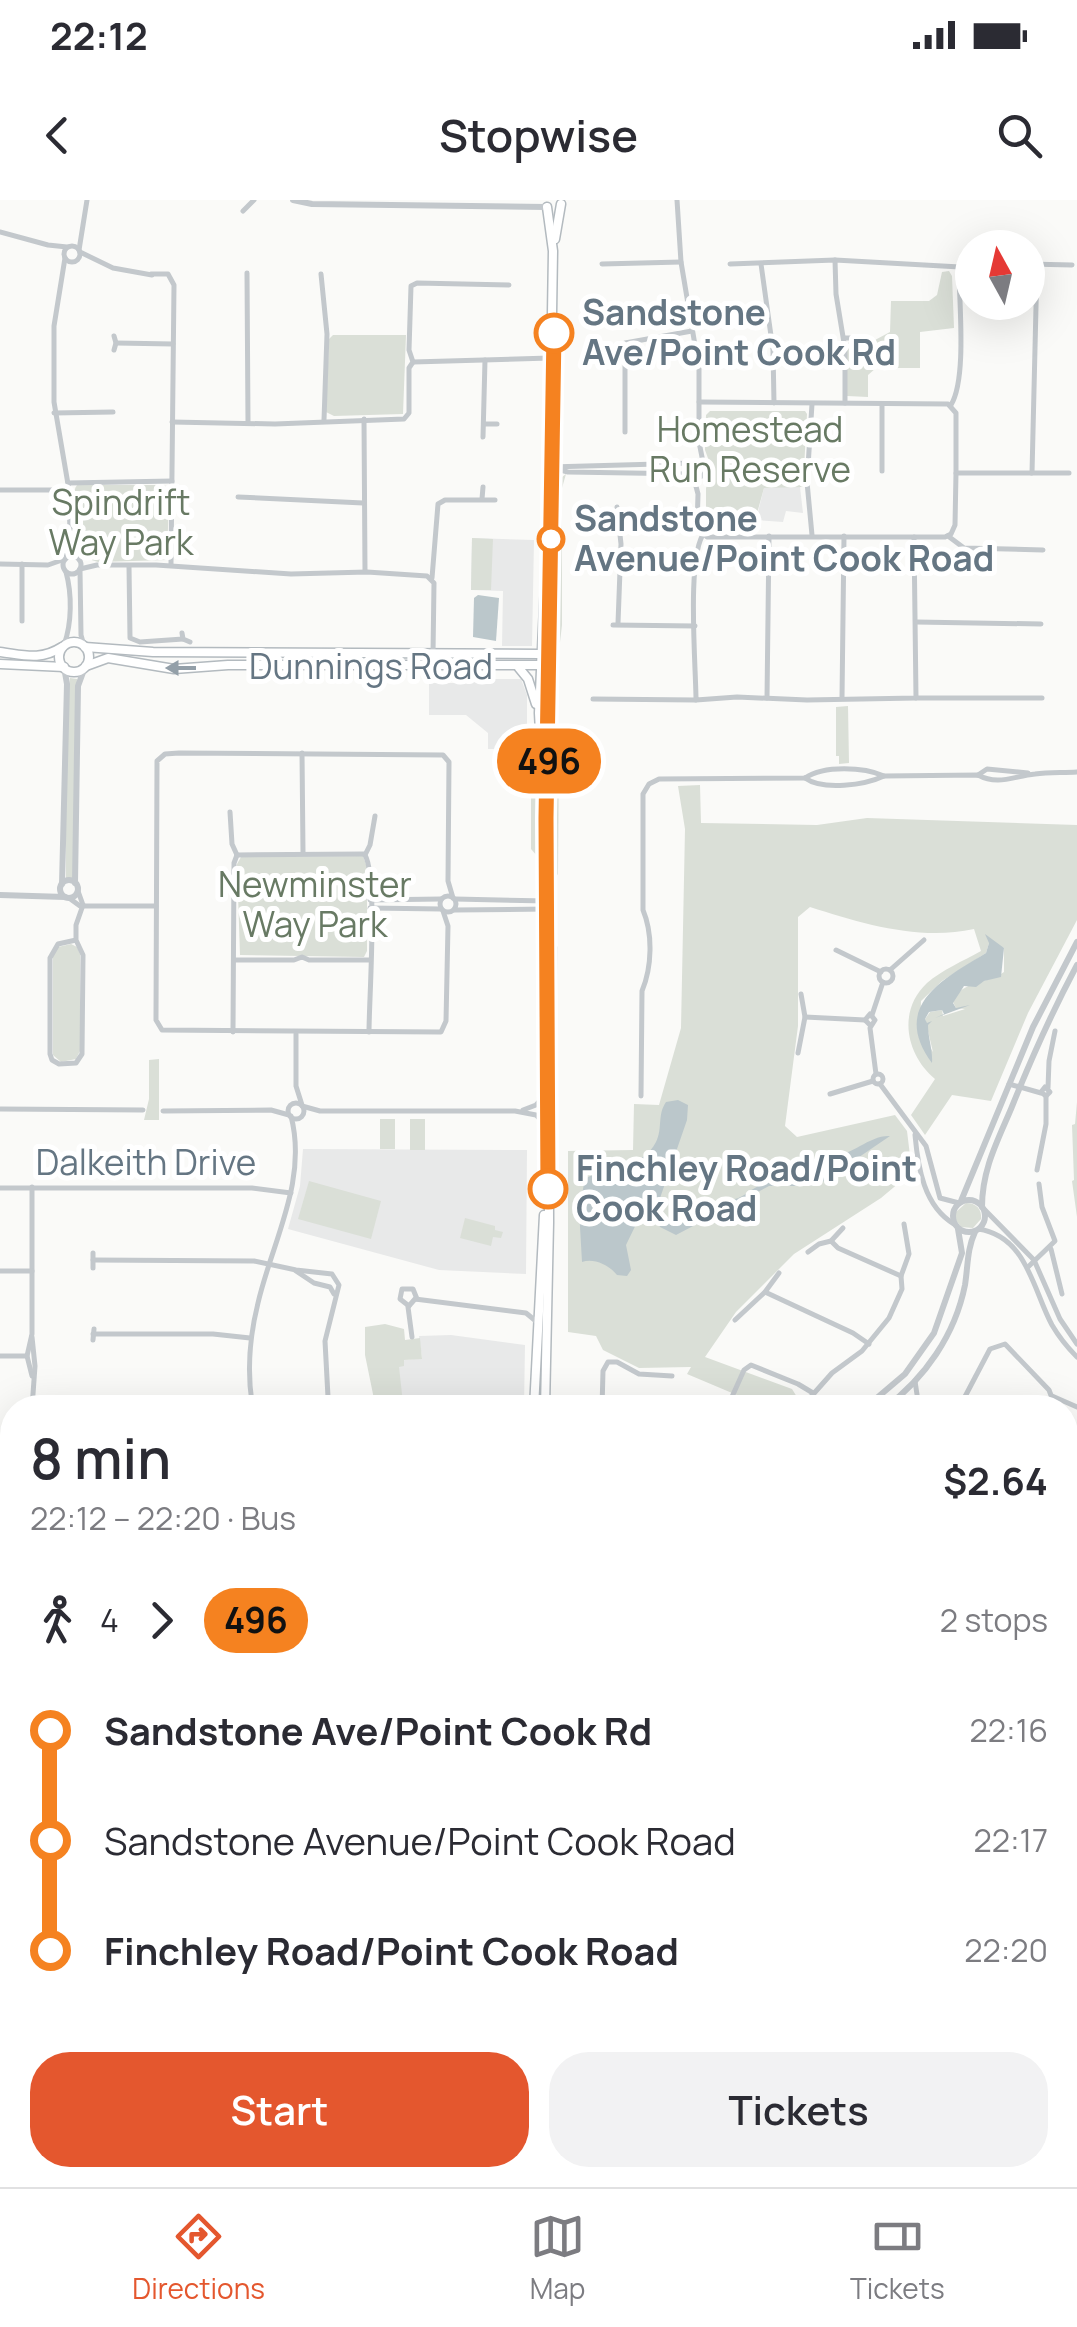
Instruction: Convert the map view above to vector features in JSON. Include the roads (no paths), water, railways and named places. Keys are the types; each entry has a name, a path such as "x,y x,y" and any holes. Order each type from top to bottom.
{"main road":[{"path":"536,1395 545,1260 547,1126 548,905 539,713 553,361 553,250 546,205 563,202 553,250"},
{"path":"546,818 552,557 549,500"},
{"path":"0,652 34,658 48,656 74,642 85,646 89,657 85,666 74,672 64,667 0,664"},
{"path":"64,646 59,657 64,667"},
{"name":"Dunnings Road","path":"85,646 153,652 540,654 550,661 520,668 174,669 115,658 85,666"},
{"path":"520,668 528,679 539,713"},
{"path":"540,751 550,743"},
{"path":"543,1395 539,1371 545,1260"}],"street":[{"path":"64,278 80,251 88,200"},
{"path":"243,211 254,200"},
{"path":"293,200 546,205"},
{"path":"517,205 535,200"},
{"path":"678,202 681,262 699,402 700,442 692,474 698,494"},
{"path":"64,646 70,592 65,559 70,534 69,486 54,413 55,317 64,278 64,257 81,226"},
{"path":"0,232 48,245 68,246 94,261"},
{"path":"48,245 76,261 94,261 132,272 165,273 170,278 171,565"},
{"path":"836,260 836,294 844,338 845,404"},
{"path":"730,264 836,260 955,267"},
{"path":"602,264 681,262"},
{"path":"760,264 772,342 774,403"},
{"path":"1045,264 1072,265"},
{"path":"248,273 248,423"},
{"path":"322,274 327,334 324,420"},
{"path":"413,362 409,350 411,286 509,285"},
{"path":"951,405 956,394 958,320"},
{"path":"1032,473 1035,320"},
{"path":"616,423 625,428 626,343 692,330"},
{"path":"844,338 869,338"},
{"path":"115,343 172,344"},
{"path":"484,437 485,360"},
{"path":"413,362 553,361"},
{"path":"172,422 400,420 408,416 409,368 413,362"},
{"path":"699,402 951,405"},
{"path":"812,404 807,482 812,536"},
{"path":"882,404 882,472"},
{"path":"948,536 955,525 956,415 951,405"},
{"path":"54,413 114,412"},
{"path":"364,419 366,568"},
{"path":"484,424 497,424"},
{"path":"550,468 697,462 706,468 698,494 697,520 704,533"},
{"path":"550,468 568,472 704,475"},
{"path":"956,473 1069,473"},
{"path":"0,490 172,481"},
{"path":"482,500 483,487"},
{"path":"238,497 363,503"},
{"path":"432,654 429,577 434,564 438,504 444,500 495,500"},
{"path":"616,507 615,624 695,626"},
{"path":"704,533 948,536 964,548 1043,550"},
{"path":"696,700 696,547 704,533"},
{"path":"70,534 79,558 80,636 85,646"},
{"path":"767,698 769,536"},
{"path":"842,699 844,536"},
{"path":"914,536 916,698"},
{"path":"0,564 48,564 79,558 97,565"},
{"path":"22,564 22,623"},
{"path":"48,564 72,574 97,565 171,565 291,574 355,573 366,568 429,577"},
{"path":"129,565 130,638 137,642 185,638"},
{"path":"916,622 1041,624"},
{"path":"84,906 76,887 78,696 85,666"},
{"path":"64,667 64,892 77,906 156,906"},
{"path":"593,699 1042,698"},
{"path":"448,881 454,910 448,926 445,1028 433,1034 167,1032 158,1026 158,759 169,753 445,756 449,762 448,881 442,910 448,926"},
{"path":"302,753 303,852"},
{"path":"978,775 987,769 1032,774"},
{"path":"641,1096 642,992 648,976 649,925 643,910 646,788 659,780 805,778 814,772 871,770 884,776"},
{"path":"1014,770 1015,779"},
{"path":"805,778 813,784 870,782 884,776 978,775 991,780 1077,772"},
{"path":"230,812 232,844 238,854"},
{"path":"365,854 375,816"},
{"path":"238,854 365,854"},
{"path":"233,1032 234,864 238,854"},
{"path":"365,854 369,862 370,904 369,1032"},
{"path":"64,892 69,881 76,887"},
{"path":"0,895 40,895 76,887"},
{"path":"408,905 454,898 548,905"},
{"path":"370,904 442,910 548,905"},
{"path":"76,940 58,944 50,958 50,1054 59,1064 76,1063 82,1054 83,955 76,940 76,921 84,906"},
{"path":"836,950 881,972 890,970 924,940"},
{"path":"880,1395 924,1351 944,1313 962,1253 952,1215 1038,1015 1077,942"},
{"path":"234,960 370,960"},
{"path":"899,1395 938,1353 955,1318 965,1285 969,1244 985,1220 986,1170 1041,1035 1077,965"},
{"path":"883,982 892,978 890,970"},
{"path":"881,972 883,982 868,1022 877,1079 926,1146 940,1198 975,1201 1034,1260 1077,1344"},
{"path":"798,1054 804,1018 801,994"},
{"path":"804,1018 868,1022"},
{"path":"1037,1170 1046,1124 1042,1091 1056,1030"},
{"path":"295,1134 290,1106 296,1086 296,1033"},
{"path":"830,1094 877,1079"},
{"path":"1009,1084 1042,1091"},
{"path":"252,1395 252,1338 291,1192 295,1134 302,1116 296,1086"},
{"path":"163,1110 272,1110 297,1103 320,1111 515,1111 530,1109 547,1093"},
{"path":"0,1109 143,1110"},
{"path":"272,1110 290,1116 320,1111"},
{"path":"515,1111 536,1115 547,1126"},
{"path":"915,1132 921,1176 934,1206 966,1232 998,1234 1028,1267 1059,1336 1077,1356"},
{"path":"921,1176 935,1172"},
{"path":"1039,1184 1042,1207 1054,1235 1051,1248 1062,1294"},
{"path":"32,1187 32,1395"},
{"name":"Dalkeith Drive","path":"0,1188 252,1188 291,1192"},
{"path":"901,1276 909,1254 904,1224"},
{"path":"808,1252 831,1241 843,1228"},
{"path":"733,1395 744,1370 753,1365 813,1393 869,1344 895,1306 904,1283 901,1276 838,1248 831,1241"},
{"path":"1028,1267 1051,1248"},
{"path":"93,1260 256,1261 332,1274 334,1294 325,1341 328,1395"},
{"path":"296,1270 314,1283 334,1285"},
{"path":"0,1271 32,1271"},
{"path":"735,1320 779,1273"},
{"path":"409,1306 400,1300 402,1289 412,1289 418,1298 526,1313 541,1306"},
{"path":"764,1292 854,1333 869,1344"},
{"path":"409,1306 418,1298"},
{"path":"409,1306 412,1337"},
{"path":"526,1313 540,1326"},
{"path":"1059,1336 1067,1331"},
{"path":"94,1334 213,1334 252,1338"},
{"path":"966,1395 990,1350 998,1344 1010,1346 1051,1395"},
{"path":"0,1356 30,1356"},
{"path":"602,1356 606,1363"},
{"path":"606,1363 615,1361 651,1376 672,1376"},
{"path":"602,1395 606,1363"},
{"path":"905,1374 915,1381 917,1395"}],"place":[{"name":"Sandstone Ave/Point Cook Rd","path":"554,333"},
{"name":"Sandstone Avenue/Point Cook Road","path":"551,539"},
{"name":"Finchley Road/Point Cook Road","path":"548,1189"}],"park label":[{"name":"Homestead Run Reserve","path":"750,450"},
{"name":"Spindrift Way Park","path":"121,523"},
{"name":"Newminster Way Park","path":"315,905"}]}
